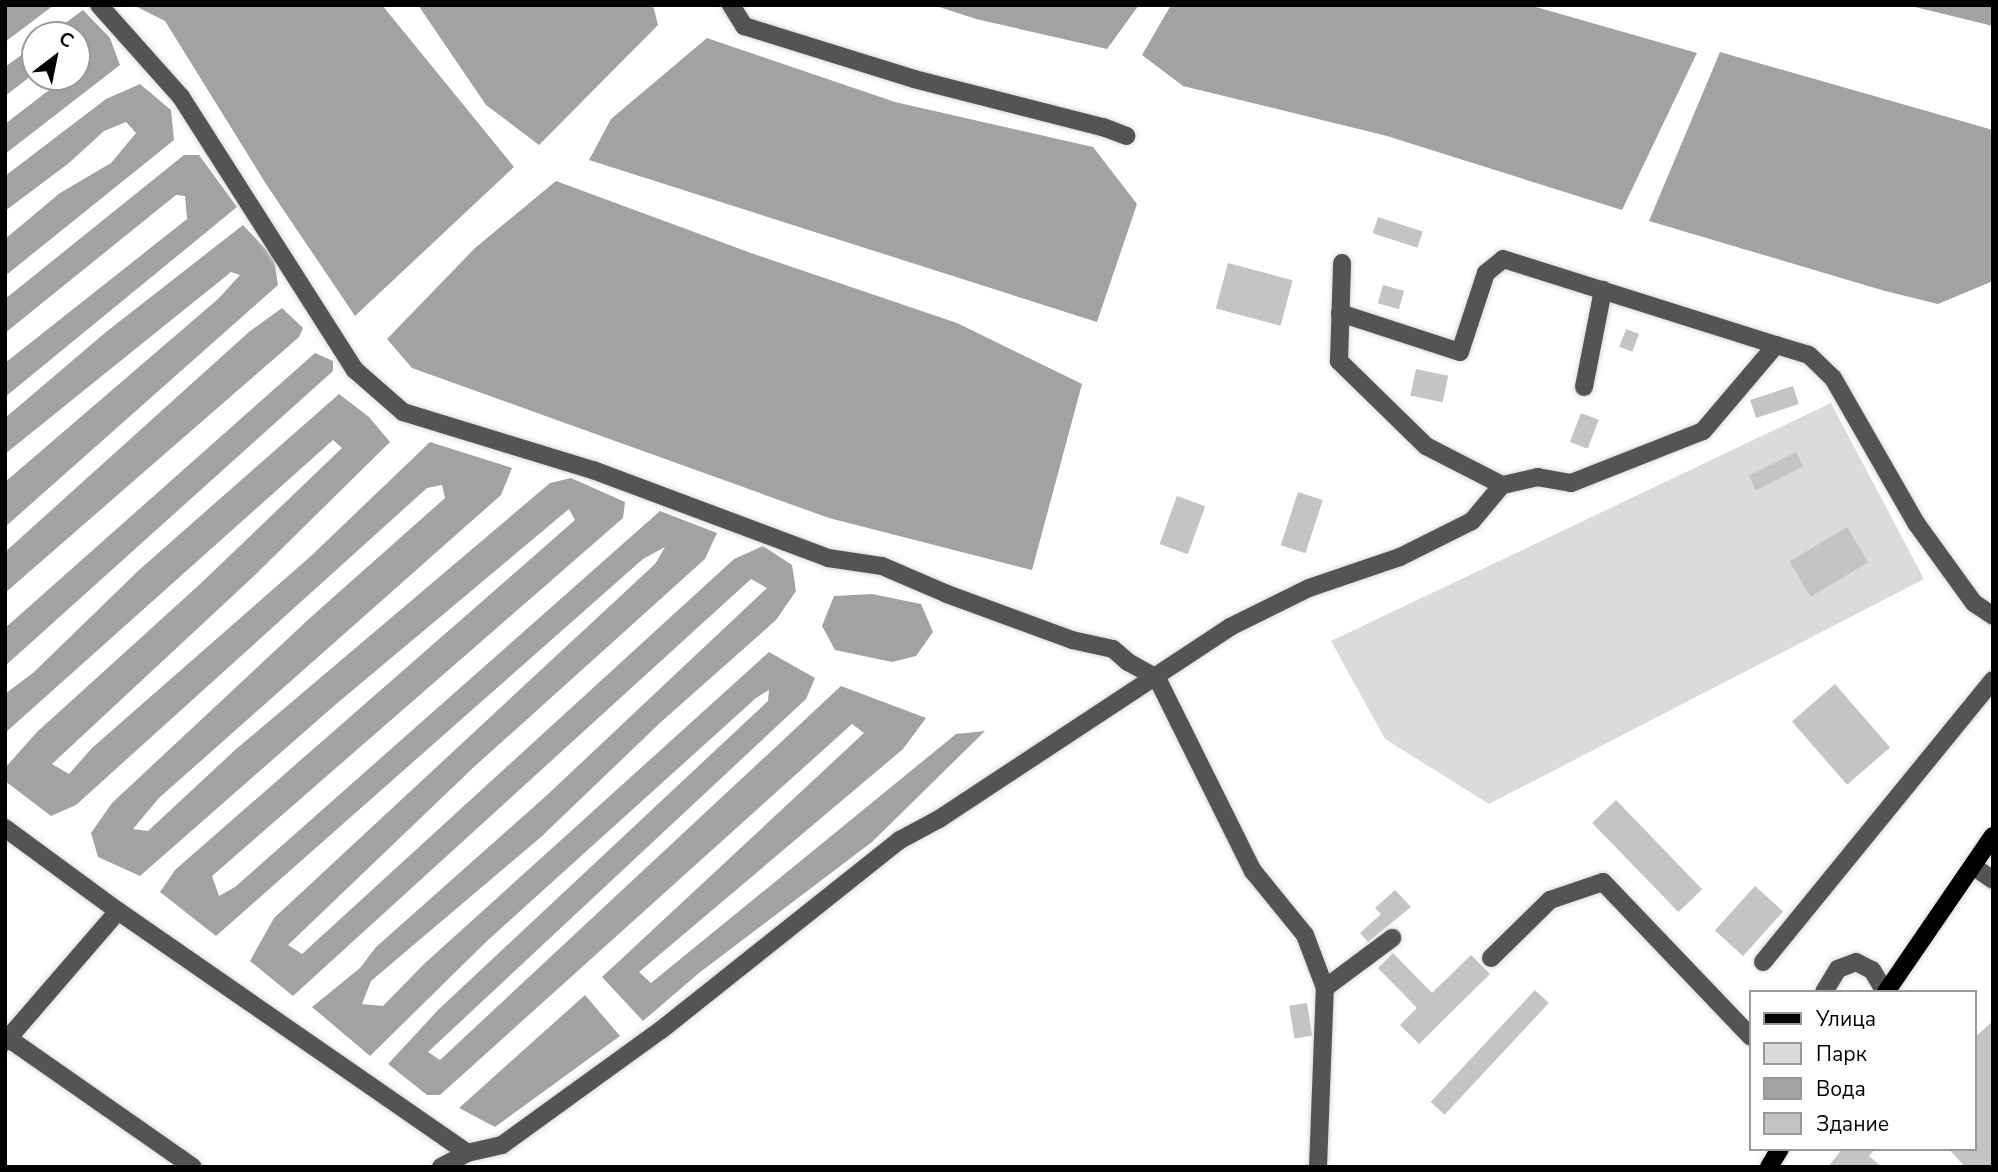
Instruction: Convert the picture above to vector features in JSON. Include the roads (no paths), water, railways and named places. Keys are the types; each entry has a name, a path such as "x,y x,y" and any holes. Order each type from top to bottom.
{"main road":[{"path":"1887,990 1993,836"},
{"path":"1769,1167 1779,1151"}],"lane":[{"path":"99,5 181,97 355,370 403,412 593,470 828,558 882,566 947,594 1072,640 1113,649 1128,663 1157,678 1253,871 1305,935 1325,988 1318,1167"},
{"path":"731,5 744,26 914,79 1103,127 1126,136"},
{"path":"1340,313 1460,352 1486,273 1503,258 1809,355 1833,378 1916,523 1974,604 1993,616"},
{"path":"1342,263 1339,361 1426,446 1502,485"},
{"path":"1584,387 1603,290"},
{"path":"441,1167 467,1153 502,1145 661,1030 900,840 939,819 1057,739 1157,678 1230,627 1309,588 1400,558 1472,521 1502,485 1538,477 1571,483 1703,431 1776,345"},
{"path":"1763,962 1993,680"},
{"path":"5,828 118,911 467,1153"},
{"path":"1973,866 1993,880"},
{"path":"1491,958 1550,900 1603,882 1750,1036"},
{"path":"118,911 6,1039 193,1167"},
{"path":"1325,988 1392,938"},
{"path":"1826,990 1838,969 1856,962 1872,970 1885,990"}],"water":[{"path":"5,5 54,5 33,21 21,21 21,30 5,42"},
{"path":"133,5 382,5 514,167 355,316 266,184 165,21"},
{"path":"418,5 653,5 658,25 539,145 486,105"},
{"path":"933,5 1139,5 1107,49 976,19"},
{"path":"1171,5 1529,5 1697,53 1622,210 1387,136 1183,86 1142,55"},
{"path":"1904,5 1993,5 1993,26 1915,7"},
{"path":"83,10 110,38 120,65 91,87 91,21 68,21"},
{"path":"707,38 895,102 1093,147 1137,204 1097,322 589,160 611,119"},
{"path":"1720,52 1993,130 1993,281 1938,304 1885,291 1649,221"},
{"path":"21,55 21,84 5,96 5,67"},
{"path":"140,84 171,110 174,140 5,276 5,239 60,193 111,163 136,133 126,122 104,131 69,163 5,211 5,176 106,99"},
{"path":"48,91 86,91 5,154 5,124"},
{"path":"184,155 199,155 237,207 5,397 5,363 187,219 185,196 176,195 5,333 5,299"},
{"path":"556,181 751,253 957,323 1082,384 1032,570 829,518 412,368 387,339 475,248"},
{"path":"243,225 274,258 278,285 5,527 5,482 218,299 240,275 231,272 5,454 5,418 106,332"},
{"path":"282,308 303,328 299,337 5,593 5,552 250,331"},
{"path":"315,353 333,361 333,371 5,666 5,628"},
{"path":"339,394 369,417 390,442 254,576 52,764 69,774 92,748 312,555 430,442 512,468 501,495 159,798 133,829 148,831 235,750 550,483 571,478 625,502 623,518 212,876 219,896 235,887 660,511 717,533 705,559 474,767 288,945 302,954 734,559 763,546 792,565 796,591 776,620 661,722 541,837 371,981 362,1004 383,1006 424,964 769,652 815,678 806,699 428,1052 440,1060 841,686 926,718 903,749 639,972 651,983 956,734 985,731 872,842 699,973 643,1021 602,977 864,733 852,724 440,1095 427,1095 388,1064 439,1009 768,701 769,690 756,698 486,942 370,1056 312,1007 360,968 376,947 546,796 767,588 751,579 293,996 250,961 274,918 655,564 665,547 643,559 216,936 160,892 175,870 575,520 569,509 335,705 140,876 98,857 91,833 112,803 311,617 445,498 442,485 427,488 76,805 51,816 5,781 5,768 37,732 199,585 342,448 333,440 5,733 5,694 34,672 139,570"},
{"path":"872,594 921,604 933,632 916,656 892,662 835,650 822,626 834,596"},
{"path":"585,995 620,1036 495,1127 459,1108"}]}
